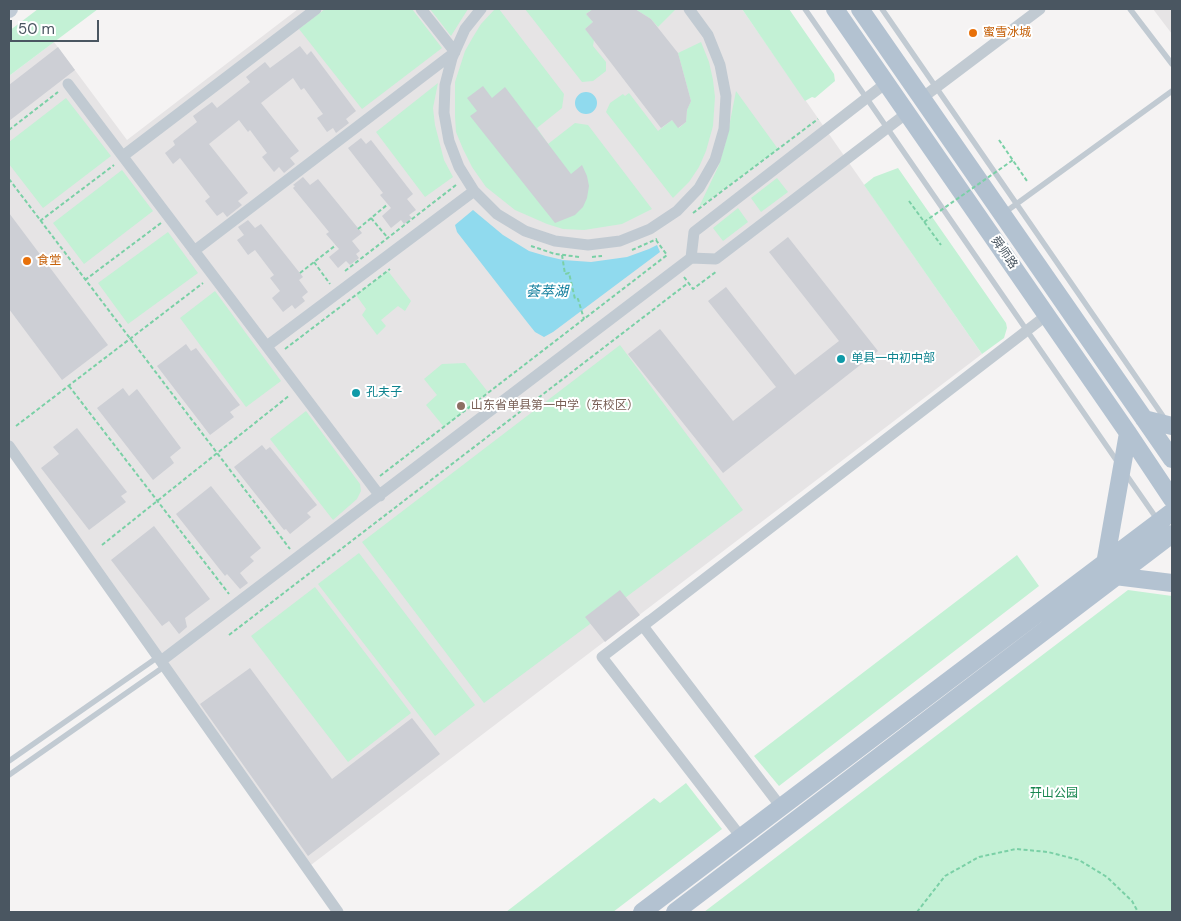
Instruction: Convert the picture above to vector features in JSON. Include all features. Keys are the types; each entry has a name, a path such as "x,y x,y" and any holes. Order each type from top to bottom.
{"main road":[{"name":"舜师路","path":"835,9 1172,499"},
{"name":"舜师路","path":"860,9 1172,459"},
{"path":"1144,419 1171,427"},
{"path":"642,912 781,807 1110,570 1128,433"},
{"path":"675,912 1168,526"},
{"path":"1110,570 1172,583"}],"street":[{"path":"120,160 316,9"},
{"path":"421,9 455,52"},
{"path":"481,9 465,29 455,52 445,85 444,113 449,141 459,167 474,191 497,214 525,231 555,242 588,245 620,241 650,229 677,212 699,188 715,160 724,129 726,96 720,64 708,35 689,9"},
{"path":"922,98 1040,9"},
{"path":"194,251 455,52"},
{"path":"690,258 694,232 886,83"},
{"path":"68,84 120,160 194,251 380,496"},
{"path":"161,661 690,258 716,258 908,113"},
{"path":"267,346 474,191"},
{"path":"741,837 602,657 1047,315"},
{"path":"9,446 338,912"},
{"path":"649,621 643,626 781,807"}],"lane":[{"path":"805,9 1123,470 1168,526 1172,541"},
{"path":"882,9 1171,427"},
{"path":"1130,9 1172,64"},
{"path":"1002,214 1172,91"},
{"path":"9,761 161,661"},
{"path":"9,775 161,661"}],"path":[{"path":"9,130 68,84"},
{"path":"687,217 818,119"},
{"path":"999,140 1027,181"},
{"path":"40,221 120,160"},
{"path":"924,222 1012,160"},
{"path":"9,179 297,558"},
{"path":"344,272 457,184"},
{"path":"909,201 941,245"},
{"path":"358,228 388,204"},
{"path":"371,218 387,237"},
{"path":"85,280 162,223"},
{"path":"626,252 656,240 664,234"},
{"path":"378,477 667,255 656,240"},
{"path":"300,273 336,245"},
{"path":"530,245 538,250 582,257"},
{"path":"562,255 565,274 569,273 575,299 578,299 584,319"},
{"path":"589,257 603,256"},
{"path":"314,262 330,284"},
{"path":"283,351 396,265"},
{"path":"16,426 213,276"},
{"path":"229,635 688,284"},
{"path":"69,386 237,604"},
{"path":"102,545 292,393"},
{"path":"916,912 945,876 979,857 1016,849 1048,852 1079,860 1107,877 1132,901 1138,912"}],"shaded area":[{"name":"山东省单县第一中学（东校区）","path":"298,9 742,9 982,354 307,868 9,444 9,76 54,42 127,140"},
{"path":"1153,9 1172,9 1172,34"}],"green space":[{"path":"38,9 98,9 9,76 9,31"},
{"path":"325,9 412,9 442,48 362,109 299,29"},
{"path":"430,9 468,9 451,36"},
{"path":"495,9 499,9 564,94 562,108 537,128 548,144 575,123 588,125 652,209 622,224 584,230 563,229 515,210 486,187 472,167 456,132 455,82 465,51 481,24"},
{"path":"525,9 593,9 586,14 593,22 585,29 594,40 593,46 606,62 606,71 593,81 582,82"},
{"path":"635,9 676,9 658,27 651,19"},
{"path":"742,9 789,9 834,74 835,81 815,98 812,97 805,101"},
{"path":"701,42 709,62 713,80 715,97 713,126 699,167 689,182 673,198 606,112 610,103 623,94 625,96 629,93 658,131 672,120 679,128 686,122 687,110 691,101 678,53"},
{"path":"438,83 433,108 435,125 444,160 453,177 425,197 376,132"},
{"path":"736,91 778,149 699,207 719,165 727,137"},
{"path":"66,98 111,156 43,208 9,164 9,142"},
{"path":"898,168 1006,323 1007,328 1004,338 982,354 864,185 874,177"},
{"path":"122,170 153,211 84,264 53,223"},
{"path":"777,178 788,192 761,212 751,198"},
{"path":"738,208 748,222 723,241 713,228"},
{"path":"168,232 198,273 128,324 98,283"},
{"path":"388,271 411,301 405,311 398,306 381,320 386,326 377,335 362,315 366,309 356,295"},
{"path":"215,291 281,381 246,407 180,318"},
{"path":"620,345 743,510 484,703 362,542"},
{"path":"465,363 488,392 444,427 426,405 437,395 424,379 442,364"},
{"path":"306,411 360,484 361,491 357,499 333,520 270,439"},
{"path":"359,553 475,705 435,736 318,584"},
{"path":"1017,555 1039,586 779,786 754,756"},
{"path":"315,587 411,713 348,762 251,636"},
{"name":"幵山公园","path":"1128,590 1172,596 1172,912 704,912"},
{"path":"686,783 722,829 613,912 506,912 654,798 660,803"}],"water":[{"path":"586,92 594,95 597,103 594,111 586,114 578,111 575,103 578,95"},
{"name":"荟萃湖","path":"473,210 503,235 529,251 563,260 591,262 627,257 657,245 660,252 544,337 535,332 457,232 455,225"}],"building":[{"path":"593,9 635,9 651,19 678,53 691,101 687,110 686,122 678,128 672,120 661,128 585,29 593,22 586,14"},
{"path":"300,46 307,55 311,51 356,111 346,119 349,123 336,133 333,128 327,132 317,118 323,114 304,88 301,90 293,78 261,103 299,151 290,158 295,164 284,173 279,167 274,172 262,157 267,153 250,130 248,132 239,120 209,144 248,193 238,201 242,205 227,217 223,212 217,216 205,201 210,197 180,158 173,164 165,153 175,145 173,141 197,122 193,116 212,102 217,108 250,82 246,77 265,62 270,68"},
{"path":"58,47 75,70 9,121 9,85"},
{"path":"483,86 492,98 505,87 571,174 582,165 589,186 583,207 575,215 555,223 470,116 477,111 467,98"},
{"path":"361,138 366,144 371,140 413,194 407,199 416,210 409,215 412,218 404,224 401,220 391,228 382,216 391,208 380,195 383,193 348,148"},
{"path":"303,177 310,185 318,179 362,233 352,241 360,251 356,254 359,258 350,265 346,261 338,268 329,257 339,249 326,234 329,232 293,188 295,186 293,185"},
{"name":"食堂","path":"9,213 108,345 62,380 9,309"},
{"path":"248,220 255,228 261,224 303,277 299,280 308,292 302,297 305,301 295,309 292,305 283,312 272,298 280,291 270,278 274,275 255,250 248,255 237,240 244,235 238,227"},
{"name":"单县一中初中部","path":"788,237 878,351 723,473 628,354 660,329 733,421 776,387 708,301 726,287 795,375 839,341 769,252"},
{"path":"186,344 191,351 196,348 240,405 230,412 234,417 210,435 157,366"},
{"path":"123,388 129,396 137,389 181,448 170,457 174,463 153,480 97,408"},
{"path":"77,428 127,492 121,496 126,502 89,530 41,468 59,454 53,447"},
{"path":"262,445 266,450 270,447 317,505 307,513 311,517 290,534 286,529 284,530 234,467"},
{"path":"211,486 261,548 250,557 254,561 240,573 248,583 240,589 227,574 225,576 176,514"},
{"path":"154,526 210,599 185,618 187,627 179,634 169,621 162,626 111,560"},
{"path":"620,590 640,615 605,642 585,617"},
{"path":"250,668 332,779 412,718 440,754 308,856 200,704"}],"place":[{"name":"蜜雪冰城","path":"973,33"},
{"name":"食堂","path":"27,261"},
{"name":"单县一中初中部","path":"841,359"},
{"name":"孔夫子","path":"356,393"},
{"name":"山东省单县第一中学（东校区）","path":"461,406"}]}
